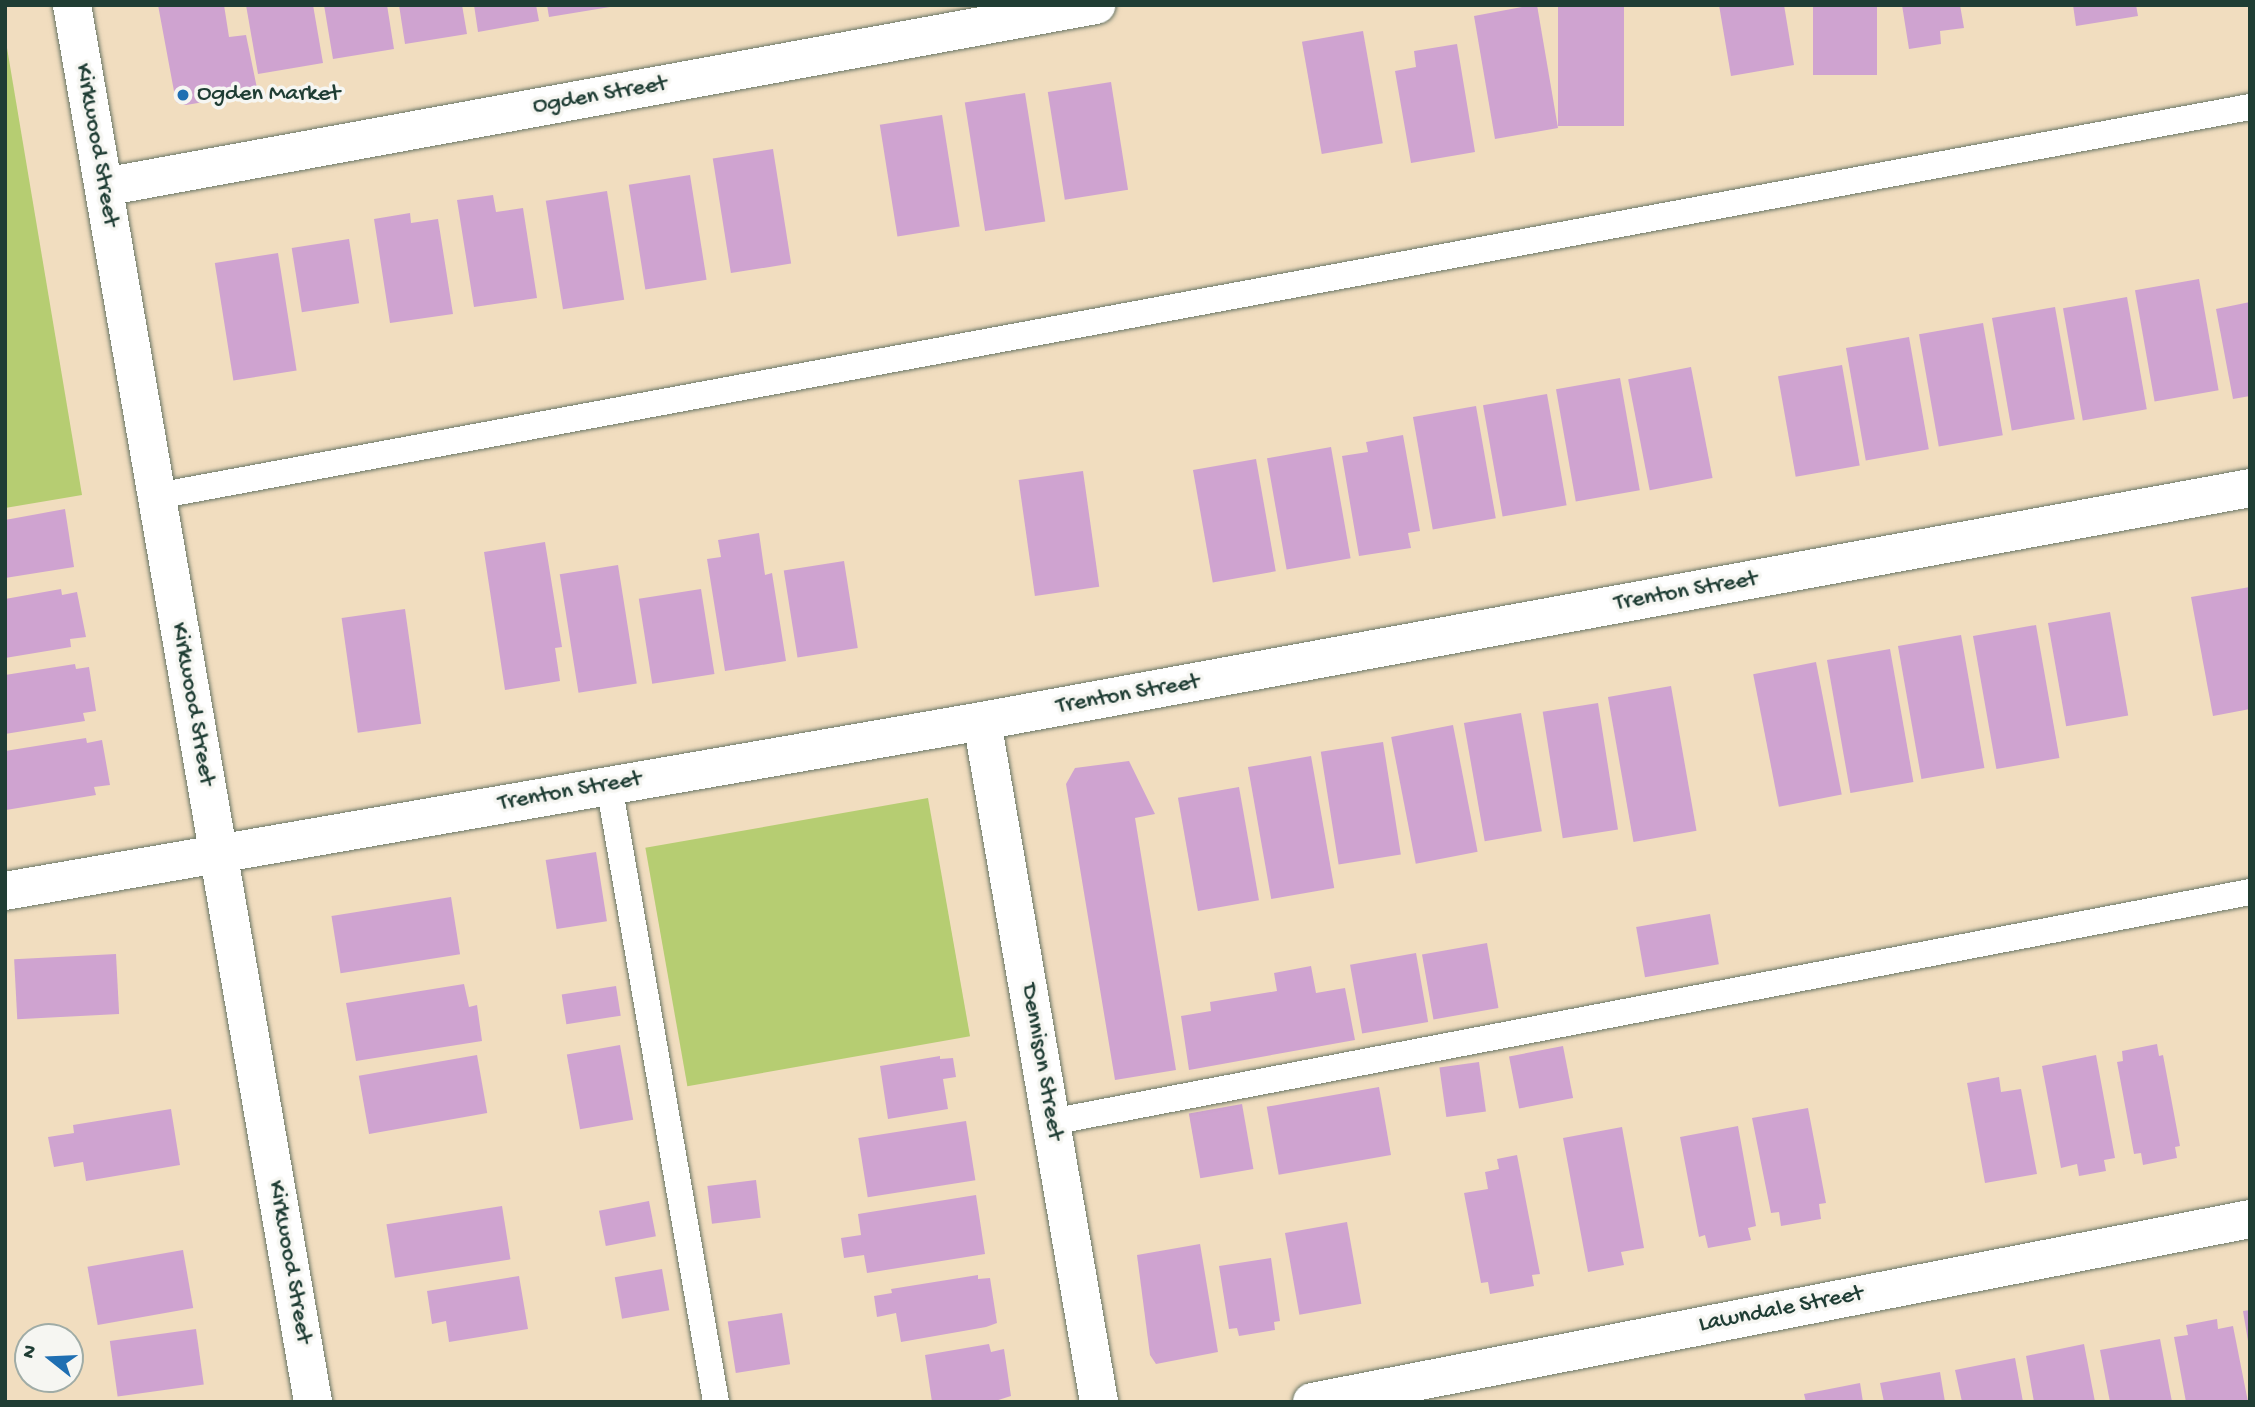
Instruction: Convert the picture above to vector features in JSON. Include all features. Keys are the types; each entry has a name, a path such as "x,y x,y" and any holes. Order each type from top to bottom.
{"street":[{"name":"Kirkwood Street","path":"72,5 313,1402"},
{"name":"Ogden Street","path":"104,187 1096,5"},
{"name":"Trenton Street","path":"5,891 982,721 2250,488"},
{"name":"Dennison Street","path":"982,721 1099,1402"},
{"name":"Lawndale Street","path":"1312,1402 2250,1219"}],"lane":[{"path":"157,496 2250,107"},
{"path":"609,785 716,1402"},
{"path":"1051,1122 2250,892"}],"green space":[{"path":"5,36 82,495 5,508"},
{"path":"928,798 970,1036 687,1086 645,848"}],"building":[{"path":"158,5 224,5 229,37 246,35 258,93 186,105 176,102"},
{"path":"246,5 313,5 323,63 258,74"},
{"path":"324,5 387,5 394,49 333,59"},
{"path":"399,5 462,5 467,34 405,44"},
{"path":"474,5 536,5 539,21 478,32"},
{"path":"547,5 610,5 610,7 549,17"},
{"path":"1537,5 1558,128 1495,139 1474,16"},
{"path":"1558,5 1624,5 1624,126 1558,126"},
{"path":"1719,5 1784,5 1794,65 1731,76"},
{"path":"1813,5 1877,5 1877,75 1813,75"},
{"path":"1902,5 1960,5 1964,28 1940,31 1941,44 1909,49"},
{"path":"2073,5 2136,5 2138,16 2076,26"},
{"path":"1363,31 1383,143 1322,154 1302,42"},
{"path":"1457,44 1475,152 1411,163 1395,71 1416,67 1414,51"},
{"path":"1111,82 1128,190 1065,200 1048,92"},
{"path":"1025,93 1045,221 985,231 965,103"},
{"path":"942,115 960,227 897,236 880,125"},
{"path":"773,149 791,264 731,273 713,159"},
{"path":"690,175 707,280 645,289 629,185"},
{"path":"607,191 624,300 563,309 546,201"},
{"path":"493,195 496,212 523,208 537,298 474,307 457,200"},
{"path":"410,213 411,223 438,219 453,314 390,323 374,219"},
{"path":"349,239 359,303 302,312 292,248"},
{"path":"278,253 297,371 233,381 215,263"},
{"path":"2199,279 2219,390 2155,402 2135,290"},
{"path":"2127,297 2147,409 2083,421 2063,308"},
{"path":"2250,302 2250,396 2233,399 2216,309"},
{"path":"2055,307 2075,419 2012,430 1992,318"},
{"path":"1983,323 2003,435 1939,447 1919,334"},
{"path":"1909,337 1929,449 1866,460 1846,348"},
{"path":"1842,365 1860,465 1796,477 1778,376"},
{"path":"1691,367 1713,478 1650,490 1628,379"},
{"path":"1620,378 1640,490 1576,502 1556,389"},
{"path":"1547,394 1567,505 1503,517 1483,405"},
{"path":"1476,406 1496,518 1433,529 1413,417"},
{"path":"1403,435 1420,531 1408,533 1411,548 1359,556 1342,456 1368,452 1366,442"},
{"path":"1331,447 1351,558 1287,570 1267,458"},
{"path":"1256,459 1276,571 1213,582 1193,470"},
{"path":"1083,471 1099,587 1035,596 1019,480"},
{"path":"65,509 74,567 5,578 5,520"},
{"path":"759,533 765,575 772,573 786,661 725,671 707,559 721,557 718,540"},
{"path":"545,542 562,647 555,648 560,681 505,690 484,552"},
{"path":"844,561 858,648 798,657 784,571"},
{"path":"618,565 637,684 578,693 560,574"},
{"path":"2250,587 2250,709 2213,716 2191,597"},
{"path":"61,589 62,595 77,592 86,637 70,639 71,647 5,658 5,599"},
{"path":"701,589 714,674 652,684 639,599"},
{"path":"405,609 421,724 358,733 342,618"},
{"path":"2110,612 2128,715 2066,726 2048,623"},
{"path":"2036,625 2059,758 1996,769 1973,636"},
{"path":"1961,635 1984,768 1921,779 1898,646"},
{"path":"1890,649 1913,782 1850,793 1827,660"},
{"path":"1816,662 1842,795 1779,807 1753,674"},
{"path":"75,664 76,669 89,667 96,711 83,713 85,721 5,734 5,675"},
{"path":"1671,686 1697,831 1633,842 1608,697"},
{"path":"1598,703 1618,829 1563,838 1543,712"},
{"path":"1521,713 1542,831 1485,841 1464,723"},
{"path":"1453,725 1478,852 1416,864 1391,737"},
{"path":"86,738 87,743 102,740 110,785 94,787 96,795 6,810 5,751"},
{"path":"1383,742 1401,855 1339,864 1321,752"},
{"path":"1311,756 1334,888 1271,899 1248,767"},
{"path":"1129,761 1155,814 1135,818 1176,1070 1115,1080 1066,784 1075,768"},
{"path":"1239,787 1259,900 1198,911 1178,798"},
{"path":"596,852 607,921 557,929 546,860"},
{"path":"451,897 460,954 341,973 331,916"},
{"path":"1710,914 1719,964 1645,977 1636,927"},
{"path":"1487,943 1498,1008 1433,1019 1422,954"},
{"path":"1416,953 1428,1022 1362,1034 1350,965"},
{"path":"116,954 119,1014 17,1019 14,959"},
{"path":"1311,966 1316,993 1345,988 1355,1040 1189,1070 1181,1016 1211,1011 1210,1002 1277,991 1274,973"},
{"path":"464,984 469,1007 477,1005 482,1041 356,1061 346,1003"},
{"path":"616,986 621,1016 566,1024 562,995"},
{"path":"2157,1044 2159,1056 2163,1055 2180,1146 2175,1147 2177,1158 2143,1165 2141,1153 2134,1154 2117,1062 2123,1061 2122,1051"},
{"path":"620,1045 633,1120 580,1129 567,1054"},
{"path":"1563,1046 1573,1098 1519,1109 1509,1056"},
{"path":"477,1055 487,1113 369,1134 359,1076"},
{"path":"2096,1055 2115,1158 2104,1160 2106,1171 2079,1176 2077,1164 2061,1168 2042,1066"},
{"path":"940,1056 940,1059 953,1058 956,1077 943,1079 948,1109 888,1119 880,1066"},
{"path":"1479,1062 1486,1112 1446,1117 1439,1068"},
{"path":"1999,1077 2001,1092 2021,1089 2037,1174 1985,1183 1967,1083"},
{"path":"1379,1087 1391,1155 1279,1175 1267,1107"},
{"path":"1242,1104 1253,1169 1200,1178 1189,1113"},
{"path":"1808,1108 1826,1203 1819,1204 1821,1219 1781,1226 1779,1212 1771,1213 1752,1118"},
{"path":"171,1109 180,1165 86,1181 83,1162 54,1167 48,1137 74,1133 73,1125"},
{"path":"966,1121 975,1180 868,1197 858,1138"},
{"path":"1738,1126 1756,1226 1748,1228 1751,1240 1708,1248 1705,1235 1699,1237 1680,1137"},
{"path":"1622,1127 1644,1248 1621,1252 1624,1265 1588,1272 1563,1138"},
{"path":"1517,1155 1540,1274 1532,1275 1534,1286 1490,1294 1488,1282 1481,1283 1464,1193 1488,1189 1485,1172 1499,1169 1497,1159"},
{"path":"756,1180 761,1218 712,1224 707,1186"},
{"path":"976,1195 985,1254 867,1273 864,1255 844,1258 841,1238 861,1235 858,1214"},
{"path":"649,1201 656,1236 606,1246 599,1211"},
{"path":"502,1206 510,1259 395,1278 386,1224"},
{"path":"1347,1222 1361,1304 1299,1315 1285,1233"},
{"path":"1200,1244 1218,1352 1156,1364 1150,1355 1137,1255"},
{"path":"183,1250 193,1308 98,1325 87,1267"},
{"path":"1271,1258 1280,1321 1274,1322 1275,1330 1239,1336 1237,1328 1229,1329 1219,1266"},
{"path":"662,1269 669,1310 622,1319 615,1277"},
{"path":"978,1275 978,1279 990,1278 997,1323 901,1342 896,1313 877,1317 874,1296 892,1293 891,1289"},
{"path":"519,1276 528,1329 449,1342 446,1321 432,1324 427,1291"},
{"path":"2250,1310 2250,1341 2248,1341 2243,1311"},
{"path":"782,1313 790,1364 736,1373 728,1322"},
{"path":"2217,1319 2218,1329 2233,1326 2248,1402 2186,1402 2174,1337 2188,1335 2186,1325"},
{"path":"196,1329 204,1384 118,1397 110,1341"},
{"path":"2160,1339 2172,1402 2110,1402 2100,1350"},
{"path":"989,1344 991,1352 1004,1349 1011,1396 992,1402 932,1402 925,1355"},
{"path":"2084,1344 2095,1402 2034,1402 2026,1356"},
{"path":"2015,1358 2023,1402 1962,1402 1955,1370"},
{"path":"1940,1372 1945,1402 1884,1402 1880,1383"},
{"path":"1860,1383 1863,1402 1806,1402 1804,1394"}],"place":[{"name":"Ogden Market","path":"183,95"}]}
